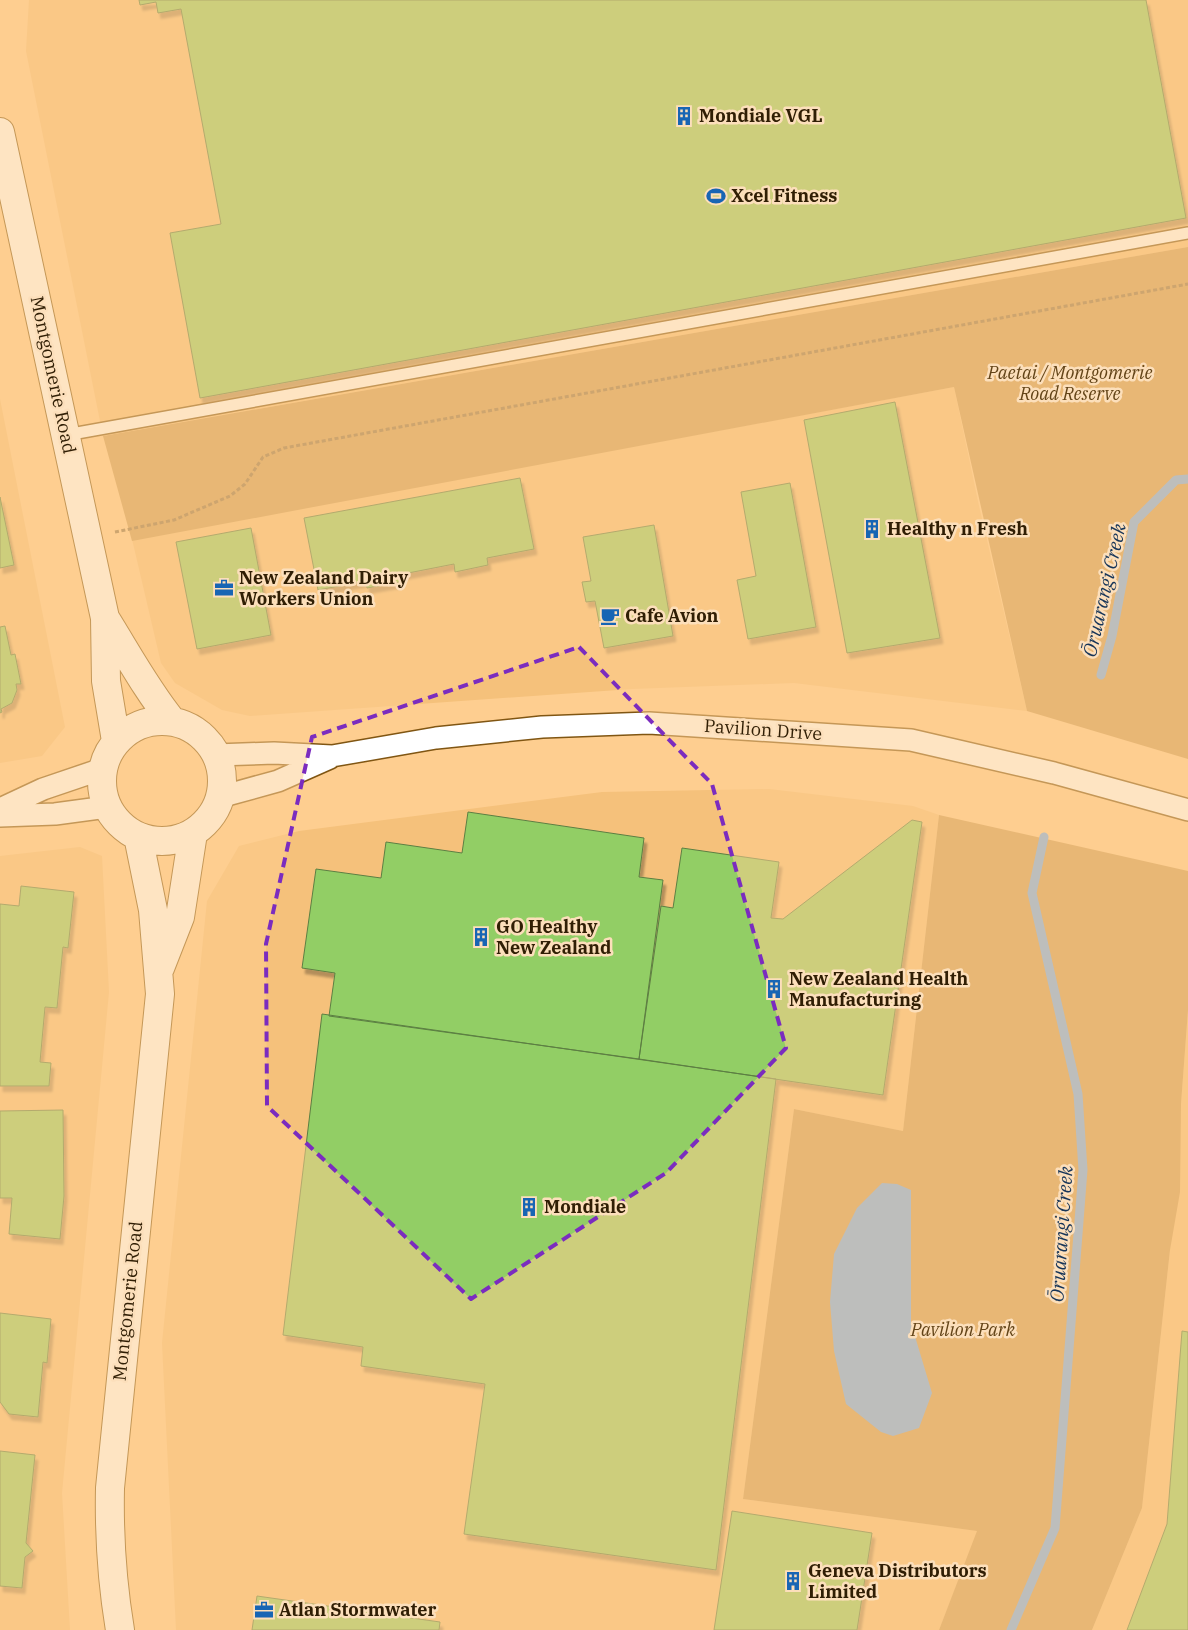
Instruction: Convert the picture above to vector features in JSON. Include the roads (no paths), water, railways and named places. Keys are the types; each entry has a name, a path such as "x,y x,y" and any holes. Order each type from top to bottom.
{"street":[{"name":"Montgomerie Road","path":"0,132 105,618 106,681 116,741"},
{"name":"Montgomerie Road","path":"105,618 138,670 151,695 172,721"},
{"path":"172,721 190,728 205,739 216,755 221,775 220,797 210,817 193,833 175,840 156,841 138,836 120,824 107,807 103,795 102,769 116,741 132,728 145,724 172,721"},
{"name":"Pavilion Drive","path":"216,755 274,753 332,756 436,738 532,728 649,723 911,740 1054,773 1188,810"},
{"name":"Pavilion Drive","path":"220,797 278,781 332,756"},
{"path":"0,809 43,789 102,769"},
{"path":"0,816 55,814 107,807"},
{"name":"Montgomerie Road","path":"159,972 180,917 193,833"},
{"name":"Montgomerie Road","path":"120,1630 113,1584 109,1532 110,1488 158,1012 159,972 152,910 138,836"}],"lane":[{"path":"66,435 1188,233"}],"water":[{"path":"882,1183 897,1184 911,1190 911,1323 932,1393 919,1428 893,1436 881,1432 846,1404 834,1351 830,1302 834,1254 857,1208"}],"waterway":[{"name":"Ōruarangi Creek","path":"1101,675 1112,636 1134,522 1176,480 1188,479"},
{"name":"Ōruarangi Creek","path":"1011,1630 1055,1528 1083,1170 1078,1094 1032,893 1044,837"}],"place":[{"name":"Mondiale VGL","path":"684,116"},
{"name":"Xcel Fitness","path":"716,196"},
{"name":"Healthy n Fresh","path":"872,529"},
{"name":"New Zealand Dairy Workers Union","path":"224,588"},
{"name":"Cafe Avion","path":"610,616"},
{"name":"GO Healthy New Zealand","path":"481,937"},
{"name":"New Zealand Health Manufacturing","path":"774,989"},
{"name":"Mondiale","path":"529,1207"},
{"name":"Geneva Distributors Limited","path":"793,1581"},
{"name":"Atlan Stormwater","path":"264,1610"}],"park label":[{"name":"Paetai / Montgomerie Road Reserve","path":"1070,383"},
{"name":"Pavilion Park","path":"963,1330"}]}
